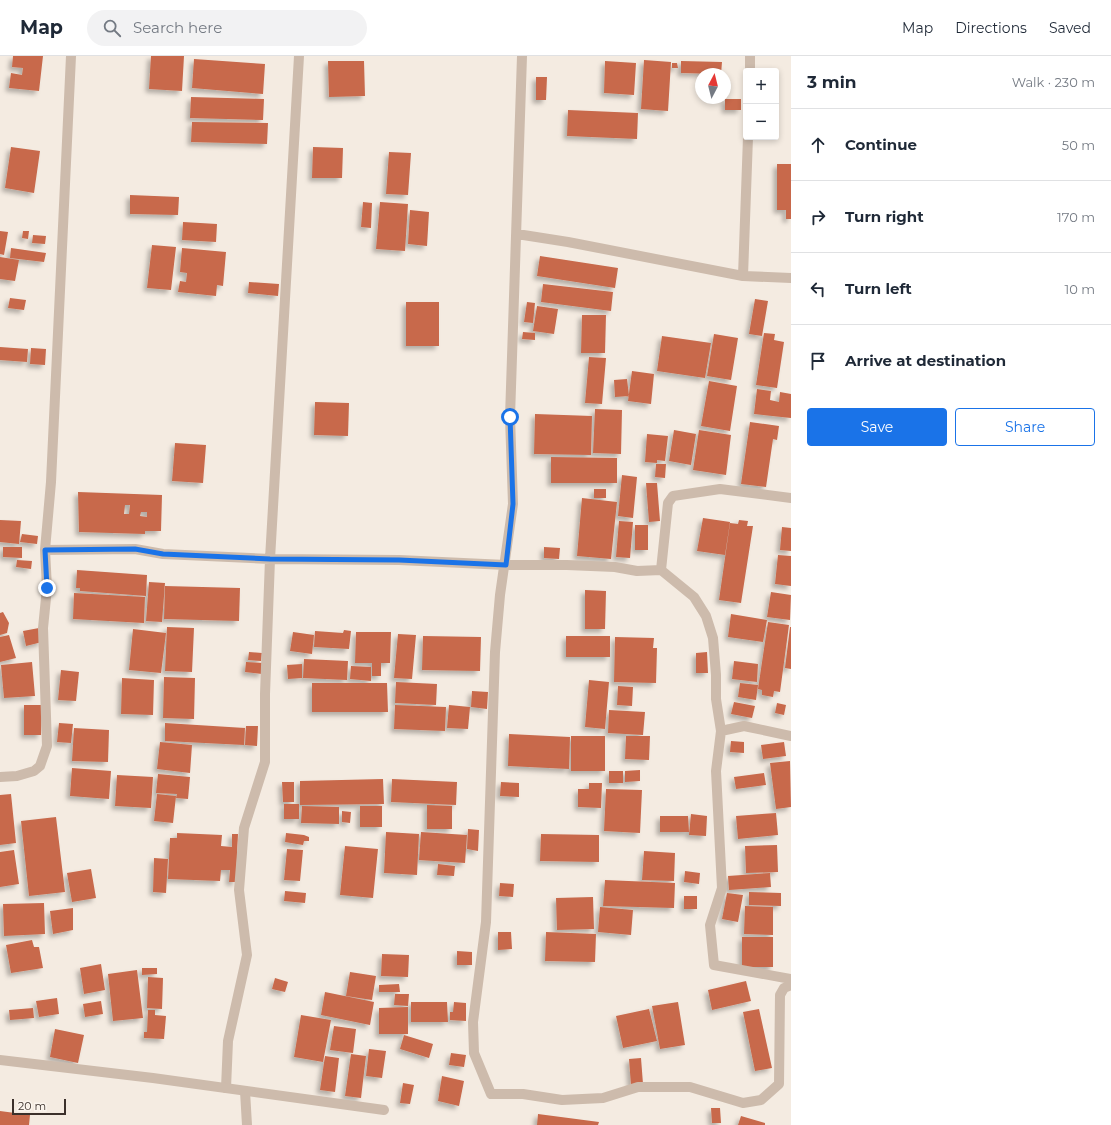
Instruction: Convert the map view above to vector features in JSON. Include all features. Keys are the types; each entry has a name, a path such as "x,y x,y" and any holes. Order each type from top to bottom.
{"street":[{"path":"0,777 17,776 34,771 40,766 47,746 43,628 47,588 45,550 51,482 71,56"},
{"path":"226,1088 228,1041 247,954 239,890 244,828 265,762 265,694 270,559 299,56"},
{"path":"522,56 510,417 513,504 506,565 500,595 495,652 486,922 473,1022 474,1053 491,1094 523,1094 562,1100 603,1098 638,1087 690,1087 743,1103 761,1100 779,1084 780,995 784,988 791,985"},
{"path":"750,56 750,68"},
{"path":"743,276 748,140"},
{"path":"517,234 568,242 743,276 791,278"},
{"path":"661,570 668,503 673,496 720,488 791,498"},
{"path":"45,550 135,549 163,554 270,559 399,560 506,565 567,565 615,567 637,570 661,570 694,597 706,616 713,638 716,699 721,731 716,771 722,888 710,925 714,965 791,979"},
{"path":"721,731 744,726 791,736"},
{"path":"0,1060 226,1088 384,1110"},
{"path":"245,1091 247,1125"}],"building":[{"path":"13,56 43,56 39,91 9,88 11,73 22,75 23,68 12,67"},
{"path":"151,56 184,56 182,91 149,89"},
{"path":"194,59 265,64 263,94 192,88"},
{"path":"644,60 671,62 668,111 641,109"},
{"path":"328,61 364,61 365,96 329,97"},
{"path":"605,61 636,63 634,95 604,93"},
{"path":"681,61 722,62 722,68 695,68 695,73 681,73"},
{"path":"672,63 677,63 678,68 672,68"},
{"path":"536,77 547,77 546,100 536,100"},
{"path":"191,97 264,99 263,120 190,118"},
{"path":"731,99 741,99 741,110 725,110 725,104 731,104"},
{"path":"568,110 638,113 637,139 567,136"},
{"path":"192,122 268,123 267,144 191,142"},
{"path":"11,147 40,151 34,193 5,188"},
{"path":"313,147 343,148 342,178 312,178"},
{"path":"389,152 411,153 408,195 386,194"},
{"path":"777,164 791,164 791,219 786,219 786,210 777,210"},
{"path":"130,195 179,197 178,215 130,214"},
{"path":"363,202 372,203 371,228 361,227"},
{"path":"380,202 408,204 405,251 376,249"},
{"path":"410,210 429,212 427,246 408,244"},
{"path":"183,222 217,224 216,242 182,240"},
{"path":"0,231 8,232 4,255 0,254"},
{"path":"23,231 29,231 28,239 22,238"},
{"path":"33,235 46,236 45,244 32,243"},
{"path":"152,245 176,247 171,290 147,288"},
{"path":"11,248 46,253 44,262 10,258"},
{"path":"182,248 226,252 223,286 217,285 216,296 178,292 180,281 186,282 187,273 180,272"},
{"path":"540,256 618,268 615,288 537,276"},
{"path":"0,257 19,260 15,281 0,279"},
{"path":"249,282 279,284 278,296 248,293"},
{"path":"543,284 613,292 611,311 541,302"},
{"path":"10,298 26,300 24,310 8,308"},
{"path":"755,299 768,301 762,336 749,334"},
{"path":"406,302 439,302 439,346 406,346"},
{"path":"527,302 535,303 533,323 524,322"},
{"path":"537,306 558,309 554,334 533,331"},
{"path":"582,315 606,315 605,353 581,353"},
{"path":"523,332 535,333 535,340 522,339"},
{"path":"764,333 775,334 774,340 784,342 777,388 756,385"},
{"path":"714,334 738,338 731,380 707,376"},
{"path":"662,336 711,343 705,378 657,371"},
{"path":"0,347 28,349 27,362 0,360"},
{"path":"31,348 46,349 45,365 30,364"},
{"path":"589,357 606,358 602,404 585,403"},
{"path":"632,371 654,374 651,404 628,401"},
{"path":"627,379 629,396 615,397 614,380"},
{"path":"709,381 737,386 730,431 701,426"},
{"path":"757,389 771,391 770,400 779,402 780,392 791,394 791,418 754,414"},
{"path":"315,402 349,403 348,436 314,435"},
{"path":"595,409 622,410 621,454 593,453"},
{"path":"535,414 592,416 591,455 534,454"},
{"path":"750,422 779,426 777,440 773,439 766,487 741,484"},
{"path":"674,430 696,434 691,465 669,461"},
{"path":"699,430 731,435 726,475 693,470"},
{"path":"647,434 668,436 665,461 657,460 657,463 645,462"},
{"path":"175,443 206,445 203,483 172,481"},
{"path":"551,457 617,458 617,483 551,483"},
{"path":"656,464 666,464 665,478 655,477"},
{"path":"622,475 637,477 633,518 618,516"},
{"path":"646,483 657,483 660,521 649,522"},
{"path":"594,489 606,489 606,498 594,498"},
{"path":"78,492 162,495 161,531 145,531 145,534 79,532","holes":["125,505 130,505 129,514 124,514","141,512 147,512 147,517 140,516"]},
{"path":"582,498 617,502 611,559 577,556"},
{"path":"703,518 730,522 725,555 697,551"},
{"path":"0,520 21,521 19,544 0,542"},
{"path":"739,520 748,521 747,526 753,526 741,603 719,600 730,523 738,524"},
{"path":"619,521 633,522 630,558 616,557"},
{"path":"635,525 648,525 648,550 635,550"},
{"path":"782,527 791,528 791,551 780,550"},
{"path":"22,534 38,536 37,544 20,542"},
{"path":"3,547 22,547 22,558 3,557"},
{"path":"544,547 560,548 559,559 544,558"},
{"path":"778,555 791,556 791,586 775,584"},
{"path":"17,560 32,561 31,569 16,567"},
{"path":"77,570 147,575 146,596 80,591 80,588 76,588"},
{"path":"149,582 165,583 162,622 146,621"},
{"path":"165,586 240,588 239,621 164,619"},
{"path":"585,590 606,591 605,629 585,629"},
{"path":"771,592 791,595 790,620 767,617"},
{"path":"74,593 145,597 144,623 73,619"},
{"path":"3,612 9,623 7,633 0,635 0,613"},
{"path":"731,614 767,620 763,642 728,637"},
{"path":"768,622 789,625 780,692 774,691 773,697 762,695 762,690 758,689"},
{"path":"167,627 194,628 192,672 165,671"},
{"path":"791,627 791,669 785,668"},
{"path":"39,628 42,642 26,646 23,631"},
{"path":"133,629 166,633 161,673 129,670"},
{"path":"344,630 351,631 349,649 314,647 315,631 343,633"},
{"path":"293,632 314,635 312,654 290,651"},
{"path":"356,632 391,632 390,663 381,663 381,676 372,676 372,663 355,663"},
{"path":"398,634 416,635 412,679 394,678"},
{"path":"9,635 16,658 0,662 0,637"},
{"path":"423,636 481,637 480,671 422,670"},
{"path":"566,636 610,636 610,657 566,657"},
{"path":"615,637 654,638 653,648 657,648 656,683 614,682"},
{"path":"249,652 262,653 261,661 248,660"},
{"path":"707,652 708,673 696,673 696,653"},
{"path":"304,659 348,661 347,680 303,678"},
{"path":"734,661 758,664 757,682 732,679"},
{"path":"32,662 35,696 4,698 1,665"},
{"path":"246,662 263,663 262,674 245,672"},
{"path":"302,664 302,678 288,679 287,665"},
{"path":"351,666 371,667 371,681 350,679"},
{"path":"61,670 79,672 76,701 58,700"},
{"path":"164,677 195,678 194,719 163,718"},
{"path":"122,678 154,680 153,715 121,714"},
{"path":"589,680 609,682 605,729 585,727"},
{"path":"396,682 437,684 436,705 395,703"},
{"path":"312,683 387,683 388,712 312,712"},
{"path":"740,683 758,685 756,700 738,697"},
{"path":"618,686 633,687 632,706 617,705"},
{"path":"472,691 488,692 487,709 471,707"},
{"path":"734,702 755,706 752,718 731,714"},
{"path":"777,703 786,705 784,715 775,713"},
{"path":"24,705 42,705 41,735 24,735"},
{"path":"395,705 446,707 445,731 394,729"},
{"path":"449,705 470,707 468,729 447,728"},
{"path":"609,710 645,712 643,735 608,733"},
{"path":"59,723 73,724 71,743 57,742"},
{"path":"165,723 245,728 244,745 165,741"},
{"path":"246,726 258,726 257,746 245,745"},
{"path":"74,728 109,730 108,762 72,761"},
{"path":"509,734 570,737 569,769 508,766"},
{"path":"571,736 605,736 605,771 571,771"},
{"path":"626,736 650,736 649,760 625,759"},
{"path":"731,741 744,742 744,753 730,752"},
{"path":"160,742 192,745 190,773 157,769"},
{"path":"784,742 786,756 763,759 761,745"},
{"path":"790,761 791,807 776,809 770,763"},
{"path":"72,768 111,771 109,799 70,796"},
{"path":"640,770 640,781 625,782 625,771"},
{"path":"609,771 623,771 623,783 609,783"},
{"path":"764,773 766,785 736,789 734,777"},
{"path":"158,774 190,777 188,799 176,798 177,794 156,793"},
{"path":"117,775 153,777 151,808 115,806"},
{"path":"383,779 384,804 300,805 300,781"},
{"path":"392,779 457,782 456,805 391,802"},
{"path":"282,782 294,782 294,802 283,802"},
{"path":"501,782 519,783 519,797 500,796"},
{"path":"589,783 602,783 601,808 578,807 578,789 589,789"},
{"path":"606,789 642,790 640,833 604,831"},
{"path":"11,794 16,843 0,845 0,795"},
{"path":"157,794 176,796 173,823 154,821"},
{"path":"284,804 299,804 299,819 284,819"},
{"path":"427,805 452,806 452,829 427,829"},
{"path":"302,806 339,807 339,824 301,823"},
{"path":"360,806 382,806 382,827 360,827"},
{"path":"342,811 351,812 350,823 342,822"},
{"path":"776,813 778,835 738,839 736,816"},
{"path":"691,814 707,816 706,836 689,835"},
{"path":"660,816 688,816 689,832 660,832"},
{"path":"56,817 65,892 29,896 21,821"},
{"path":"468,829 479,830 478,851 467,849"},
{"path":"386,832 419,834 417,875 384,873"},
{"path":"421,832 467,835 465,863 419,860"},
{"path":"177,833 222,835 221,846 232,847 232,834 238,834 236,882 229,882 230,870 221,870 220,881 168,879 170,838 177,838"},
{"path":"286,833 304,835 309,837 309,841 304,841 303,845 285,842"},
{"path":"541,834 599,835 599,862 540,861"},
{"path":"777,845 778,872 746,873 745,846"},
{"path":"345,846 378,849 373,898 340,895"},
{"path":"287,849 303,850 300,881 284,880"},
{"path":"14,850 19,884 0,887 0,852"},
{"path":"644,851 675,853 674,881 642,880"},
{"path":"154,858 168,859 166,893 153,892"},
{"path":"438,864 455,866 454,876 437,875"},
{"path":"91,869 96,898 72,902 67,873"},
{"path":"685,871 700,873 699,884 684,882"},
{"path":"770,873 771,887 729,890 728,876"},
{"path":"605,880 675,883 674,908 603,906"},
{"path":"500,883 514,884 513,897 499,896"},
{"path":"285,891 306,893 305,903 284,901"},
{"path":"749,892 781,893 781,906 749,905"},
{"path":"727,893 743,895 738,922 722,919"},
{"path":"684,896 697,896 697,909 684,909"},
{"path":"593,897 594,929 557,930 556,898"},
{"path":"44,903 45,934 4,936 3,904"},
{"path":"745,906 773,907 773,935 744,934"},
{"path":"600,907 633,910 631,935 598,932"},
{"path":"73,908 73,930 53,934 50,911"},
{"path":"498,932 511,932 512,949 498,950"},
{"path":"546,932 596,934 595,962 545,961"},
{"path":"742,937 773,937 773,967 742,967"},
{"path":"32,940 34,947 39,947 43,968 11,973 6,945"},
{"path":"457,951 472,952 472,965 457,965"},
{"path":"382,954 409,955 408,977 381,976"},
{"path":"101,964 105,990 84,994 80,968"},
{"path":"142,968 157,968 157,974 142,975"},
{"path":"137,970 143,1018 113,1021 108,974"},
{"path":"350,972 376,976 372,1000 346,996"},
{"path":"148,977 163,978 162,1009 147,1008"},
{"path":"275,978 288,982 285,992 272,989"},
{"path":"746,981 751,1001 712,1010 708,990"},
{"path":"399,984 400,992 379,992 379,985"},
{"path":"325,992 374,1002 370,1025 321,1015"},
{"path":"395,994 409,994 408,1006 394,1005"},
{"path":"57,998 59,1014 39,1017 36,1001"},
{"path":"101,1001 103,1014 85,1017 83,1004"},
{"path":"411,1002 447,1002 448,1022 411,1022"},
{"path":"454,1002 466,1003 466,1021 450,1020 450,1012 453,1012"},
{"path":"678,1002 685,1045 660,1049 652,1006"},
{"path":"408,1007 408,1034 379,1034 379,1008"},
{"path":"33,1008 34,1018 10,1020 9,1010"},
{"path":"649,1009 657,1041 623,1048 616,1016"},
{"path":"759,1009 772,1068 755,1071 743,1012"},
{"path":"148,1010 155,1010 155,1015 166,1016 164,1039 144,1038 144,1032 147,1032"},
{"path":"301,1015 331,1020 323,1062 294,1057"},
{"path":"334,1026 356,1029 353,1053 330,1050"},
{"path":"55,1029 84,1035 78,1063 50,1057"},
{"path":"404,1035 433,1044 429,1058 400,1049"},
{"path":"369,1049 386,1051 382,1078 366,1076"},
{"path":"451,1053 466,1055 464,1067 449,1065"},
{"path":"351,1054 366,1056 361,1098 345,1096"},
{"path":"325,1056 339,1058 335,1092 320,1090"},
{"path":"641,1058 643,1084 631,1085 629,1059"},
{"path":"442,1076 464,1081 459,1106 438,1101"},
{"path":"403,1083 414,1085 410,1104 400,1103"},
{"path":"711,1108 720,1108 721,1123 712,1123"},
{"path":"0,1111 30,1115 29,1125 0,1125"},
{"path":"538,1114 599,1122 598,1125 537,1125"},
{"path":"741,1116 765,1123 765,1125 738,1125"}],"route":[{"path":"47,588 45,550 135,549 163,554 270,559 337,558 506,565 513,504 510,417"}]}
